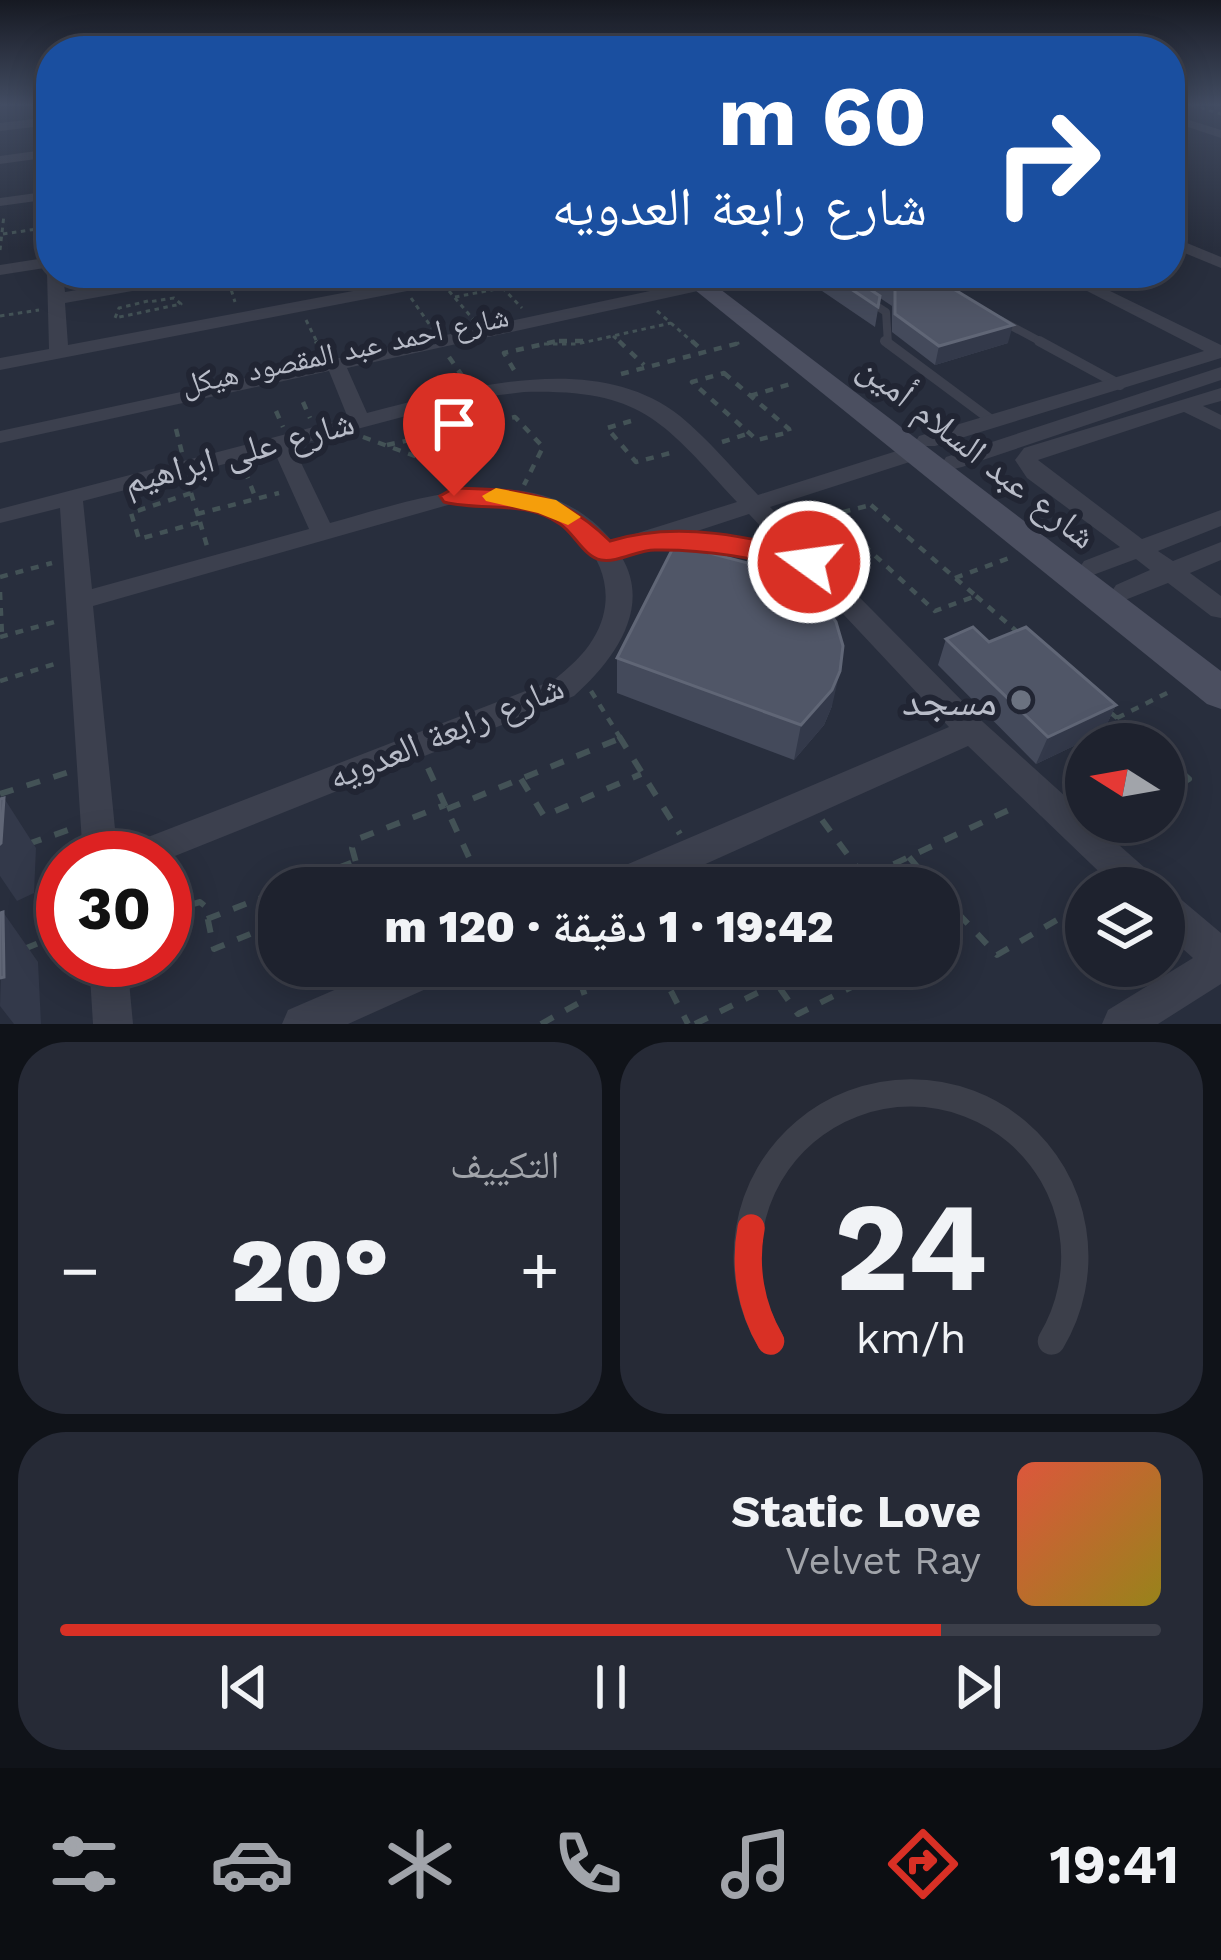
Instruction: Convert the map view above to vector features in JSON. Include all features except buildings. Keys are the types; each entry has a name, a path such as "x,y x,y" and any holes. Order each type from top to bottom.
{"street":[{"path":"0,160 36,155"},
{"path":"2,202 36,197"},
{"path":"1185,238 1221,253"},
{"path":"1185,248 1221,263"},
{"path":"0,270 36,264"},
{"path":"56,288 59,353"},
{"path":"57,303 161,288"},
{"name":"شارع احمد عبد المقصود هيكل","path":"0,423 659,288"},
{"name":"شارع عبد السلام أمين","path":"711,288 817,377 921,447 954,462 1093,566 1214,678"},
{"name":"شارع عبد السلام أمين","path":"713,288 921,447 1035,548 1214,678"},
{"path":"1091,288 1221,352"},
{"path":"0,364 404,289 448,289"},
{"name":"شارع احمد عبد المقصود هيكل","path":"436,336 476,322 634,294"},
{"path":"80,608 322,530 454,496 517,498 571,518 604,552 1221,352"},
{"path":"329,359 359,420"},
{"name":"شارع احمد عبد المقصود هيكل","path":"0,437 329,359"},
{"path":"954,462 1221,373"},
{"name":"شارع على ابراهيم","path":"0,516 473,392 524,385 607,391 662,413 697,445 972,731 1118,867"},
{"path":"1221,394 1032,453 1025,460 1029,469 1221,609"},
{"path":"1186,405 1221,424"},
{"path":"280,441 322,530"},
{"path":"71,497 98,831"},
{"path":"1093,566 1221,517"},
{"path":"641,541 737,545 809,562"},
{"path":"1125,591 1221,550"},
{"name":"شارع رابعة العدويه","path":"192,834 564,688 604,652 617,626 620,588 604,552"},
{"path":"660,867 972,731"},
{"path":"1122,1024 1221,960 1185,927"},
{"path":"110,987 113,1024"},
{"path":"302,1024 386,987"}],"lane":[{"path":"856,292 886,312 885,342 994,422"},
{"path":"996,318 1120,385"}],"path":[{"path":"0,250 2,202"},
{"path":"3,234 36,229"},
{"path":"231,288 241,319"},
{"path":"448,289 502,288 525,312"},
{"path":"626,288 703,351"},
{"path":"404,289 473,392"},
{"path":"448,289 476,322"},
{"path":"146,293 182,304 115,318 119,308 146,293"},
{"path":"0,316 57,303"},
{"path":"297,319 308,321 329,359"},
{"path":"524,385 504,353 559,340 577,344 671,323"},
{"path":"613,336 644,365"},
{"path":"607,391 618,376 644,365 766,336"},
{"path":"724,373 750,396 790,432 757,440 692,381 724,373"},
{"path":"750,396 817,377"},
{"path":"662,413 607,428 636,462 697,445"},
{"path":"386,445 470,423 515,417 544,447 517,498"},
{"path":"332,427 434,463 454,496"},
{"path":"176,429 186,466"},
{"path":"237,453 256,499"},
{"path":"212,563 199,518 191,494 131,513 139,539 199,518 256,499 302,487"},
{"path":"976,596 934,611 831,515 871,505 956,578 1029,642"},
{"path":"809,562 861,544"},
{"path":"956,578 1035,548"},
{"path":"0,577 76,556"},
{"path":"0,592 1,637 80,608"},
{"path":"0,681 84,656"},
{"path":"581,676 692,853"},
{"path":"1117,718 1214,678"},
{"path":"1100,703 1123,723"},
{"path":"358,867 355,840 620,738"},
{"path":"418,746 473,867"},
{"path":"0,794 92,764"},
{"path":"521,779 544,816 643,774"},
{"path":"888,867 1040,795"},
{"path":"808,802 857,867"},
{"path":"20,847 97,819"},
{"path":"909,857 917,867"},
{"path":"340,867 356,861"},
{"path":"207,919 258,899"},
{"path":"192,905 200,902 214,949 258,931"},
{"path":"960,917 998,955 1065,915"},
{"path":"21,950 36,944"},
{"path":"541,1024 586,999 582,987"},
{"path":"670,987 692,1024 769,987"},
{"path":"777,987 793,1012 802,1014 853,987"}],"slow traffic":[{"path":"496,496 546,506 568,517"}],"place":[{"name":"مسجد","path":"1021,700"}],"route":[{"path":"454,496 517,498 546,506 571,518 604,552 641,541 689,540 737,545 809,562"}]}
